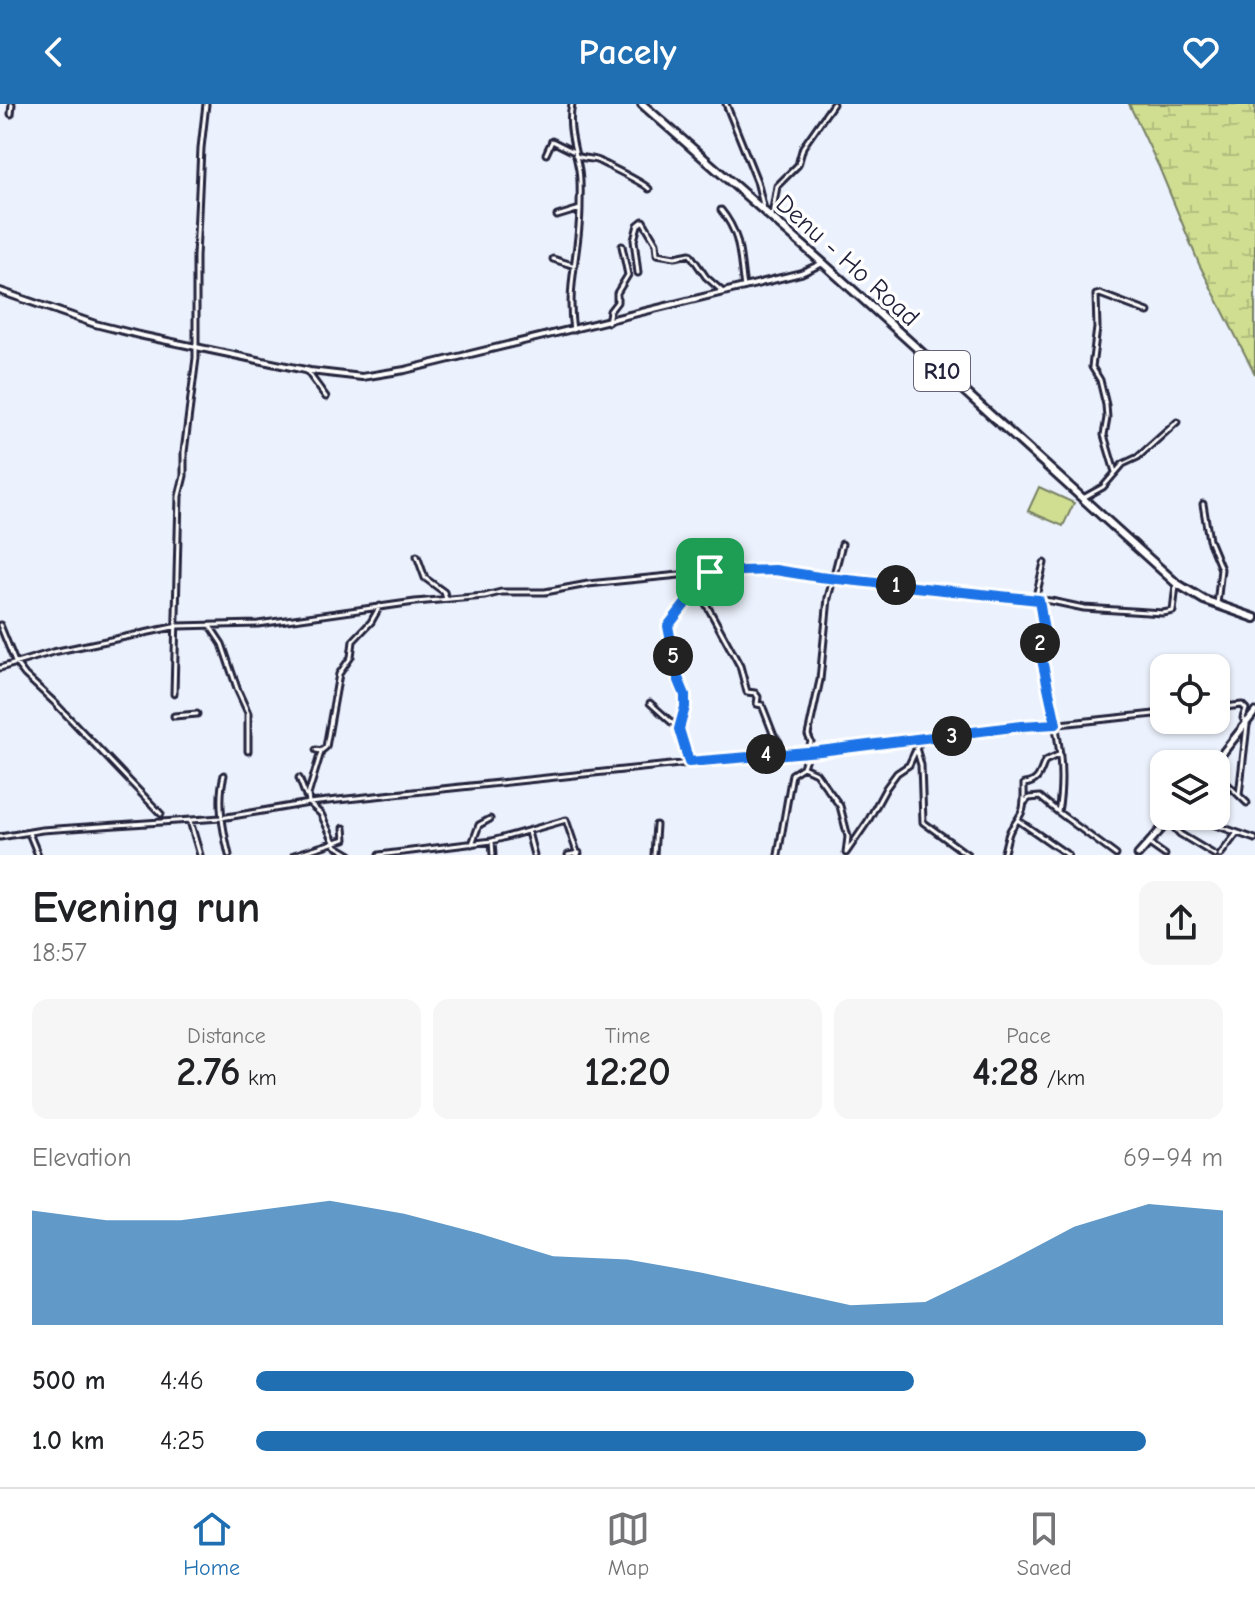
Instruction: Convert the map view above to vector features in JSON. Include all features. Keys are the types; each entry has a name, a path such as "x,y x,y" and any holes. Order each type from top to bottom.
{"main road":[{"name":"Denu - Ho Road","path":"642,104 823,263 1176,583 1204,600 1255,618"},
{"path":"1224,750 1255,712"},
{"path":"1138,855 1160,830"}],"street":[{"path":"11,114 12,104"},
{"path":"174,694 179,496 184,476 196,347 196,257 206,104"},
{"path":"572,104 570,118 573,152 579,172 580,209 570,298 573,330"},
{"path":"726,104 753,171 764,211"},
{"path":"771,218 777,186 798,165 803,147 833,104"},
{"path":"546,154 552,141 585,160 599,161 607,168 644,183 649,189"},
{"path":"557,216 580,209"},
{"path":"721,210 735,229 744,287"},
{"path":"638,273 634,240 638,225 643,221 656,243 657,254 675,257 690,254 706,277 723,292"},
{"path":"608,322 610,311 617,302 617,293 628,275 622,246"},
{"path":"553,259 572,265"},
{"path":"0,291 95,324 196,347 306,370 349,376 382,375 801,273 823,263"},
{"path":"1115,472 1104,435 1106,405 1100,380 1092,367 1097,328 1096,295 1148,312"},
{"path":"306,370 326,397"},
{"path":"1083,498 1103,487 1123,464 1138,457 1177,422"},
{"path":"1203,504 1209,540 1221,569 1217,604"},
{"path":"778,855 792,774 803,767 811,742 808,735 820,680 828,598 842,544"},
{"path":"417,556 425,578 444,592 446,599"},
{"path":"1044,563 1037,592 1044,631 1041,655 1060,754 1062,793 1058,812"},
{"path":"0,668 94,642 175,627 283,621 501,592 545,592 588,584 710,572 775,570 1039,600 1084,608 1169,613 1175,606 1176,583"},
{"path":"679,729 685,695 678,678 668,626 710,572"},
{"path":"699,585 740,666 747,692 755,693 758,697 757,704 762,705 779,742"},
{"path":"308,801 318,750 326,747 339,674 351,657 353,641 371,622 380,606"},
{"path":"0,625 15,662 161,814"},
{"path":"210,626 222,644 248,713 248,751"},
{"path":"650,703 679,729 689,762"},
{"path":"1230,707 1244,706 1246,709 1239,795"},
{"path":"174,716 197,714"},
{"path":"0,837 221,818 308,801 1150,714"},
{"path":"803,767 816,773 840,806 848,837 846,853 886,788 897,773 909,765 921,739"},
{"path":"916,748 921,765 923,822 968,855"},
{"path":"1003,855 1011,829 1019,821 1024,803 1024,784 1030,784 1040,775 1045,761 1060,754"},
{"path":"224,775 221,818 229,855"},
{"path":"299,778 308,801 321,814 333,842 351,855"},
{"path":"1230,786 1247,803"},
{"path":"1024,803 1029,798 1040,797 1116,855"},
{"path":"472,844 479,825 490,819"},
{"path":"379,855 492,841 566,820 578,854 568,855"},
{"path":"190,821 200,855"},
{"path":"1019,821 1068,855"},
{"path":"654,855 656,825"},
{"path":"294,855 345,839 344,828"},
{"path":"1177,830 1218,855 1237,833"},
{"path":"1229,830 1255,839"},
{"path":"528,832 534,855"},
{"path":"29,833 38,855"},
{"path":"492,841 493,855"},
{"path":"1148,843 1165,855"},
{"path":"454,847 455,855"}],"green space":[{"path":"1129,104 1255,104 1255,374 1199,264"},
{"path":"1039,487 1074,503 1063,526 1028,511"}],"route":[{"path":"775,570 1039,600 1044,631 1041,655 1056,724 820,751 689,762 679,729 685,695 678,678 668,626 710,572 775,570"}]}
